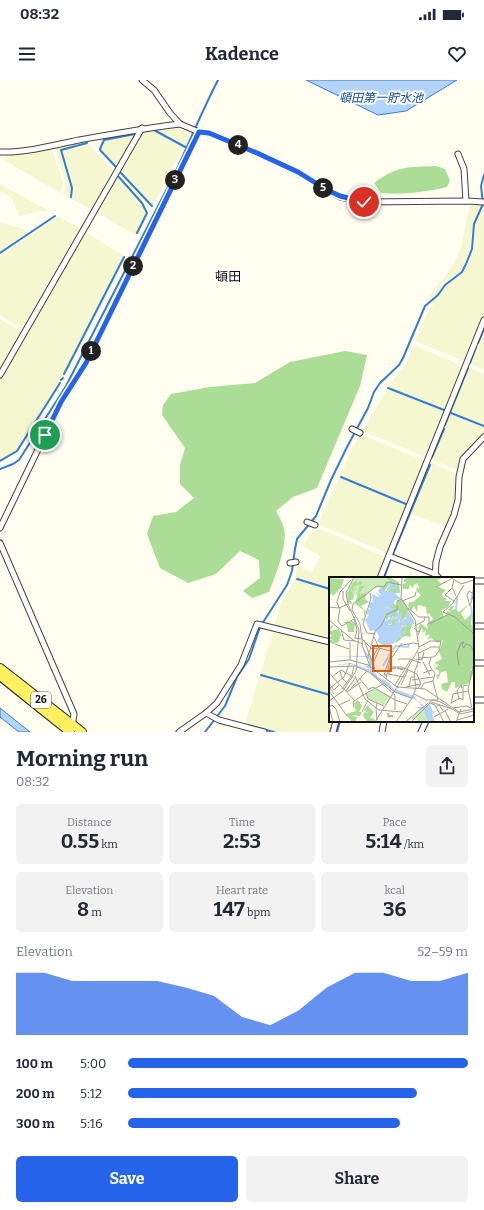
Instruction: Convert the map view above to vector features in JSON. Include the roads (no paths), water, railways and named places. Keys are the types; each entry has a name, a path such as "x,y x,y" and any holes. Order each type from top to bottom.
{"main road":[{"name":"26","path":"0,668 71,729"},
{"name":"26","path":"0,676 71,729 82,732"}],"street":[{"path":"142,80 154,90 170,114 180,124 199,132 209,133 257,153 298,172 327,190 340,196 364,202 484,202"},
{"path":"0,152 50,146 142,128 180,124"},
{"path":"0,375 142,128"},
{"path":"0,528 61,402 86,363 199,132"},
{"path":"458,154 464,169 466,201"},
{"path":"380,577 484,320"},
{"path":"352,429 360,433"},
{"path":"388,556 436,577 436,562 440,547 454,515 458,500 459,477 463,459 484,437"},
{"path":"307,522 315,525"},
{"path":"0,543 74,714 71,729"},
{"path":"290,563 296,562"},
{"path":"180,732 217,703 241,665 257,624 329,642"},
{"path":"206,713 219,720 264,732"},
{"path":"333,732 336,722"},
{"path":"382,732 384,722"},
{"path":"421,732 426,722"}],"water":[{"name":"頓田第一貯水池","path":"306,80 457,80 406,111 378,115"},
{"path":"0,708 30,732 19,732 0,717"}],"waterway":[{"path":"0,469 19,460 66,386 174,175 218,80"},
{"path":"152,130 187,148"},
{"path":"116,167 100,149 104,140 135,134"},
{"path":"71,197 72,188 61,150 87,143"},
{"path":"120,172 152,206"},
{"path":"205,732 225,706 237,677 249,659 260,627 287,585 292,571 297,539 316,516 331,480 368,408 374,392 380,383 399,365 425,306 438,295 445,285 462,272 472,249 474,224 483,204 481,186 484,175"},
{"path":"118,176 142,203 147,213 137,233"},
{"path":"0,253 55,216"},
{"path":"64,374 124,257"},
{"path":"478,343 484,329"},
{"path":"470,363 476,347"},
{"path":"445,425 468,368"},
{"path":"0,461 17,451 60,383"},
{"path":"388,388 444,410"},
{"path":"451,413 484,426"},
{"path":"432,457 444,429"},
{"path":"393,554 430,465"},
{"path":"341,477 406,504"},
{"path":"384,577 390,561"},
{"path":"297,579 329,589"},
{"path":"261,675 329,695"},
{"path":"337,732 340,722"},
{"path":"247,725 274,732"}],"district":[{"name":"頓田","path":"228,276"}]}
